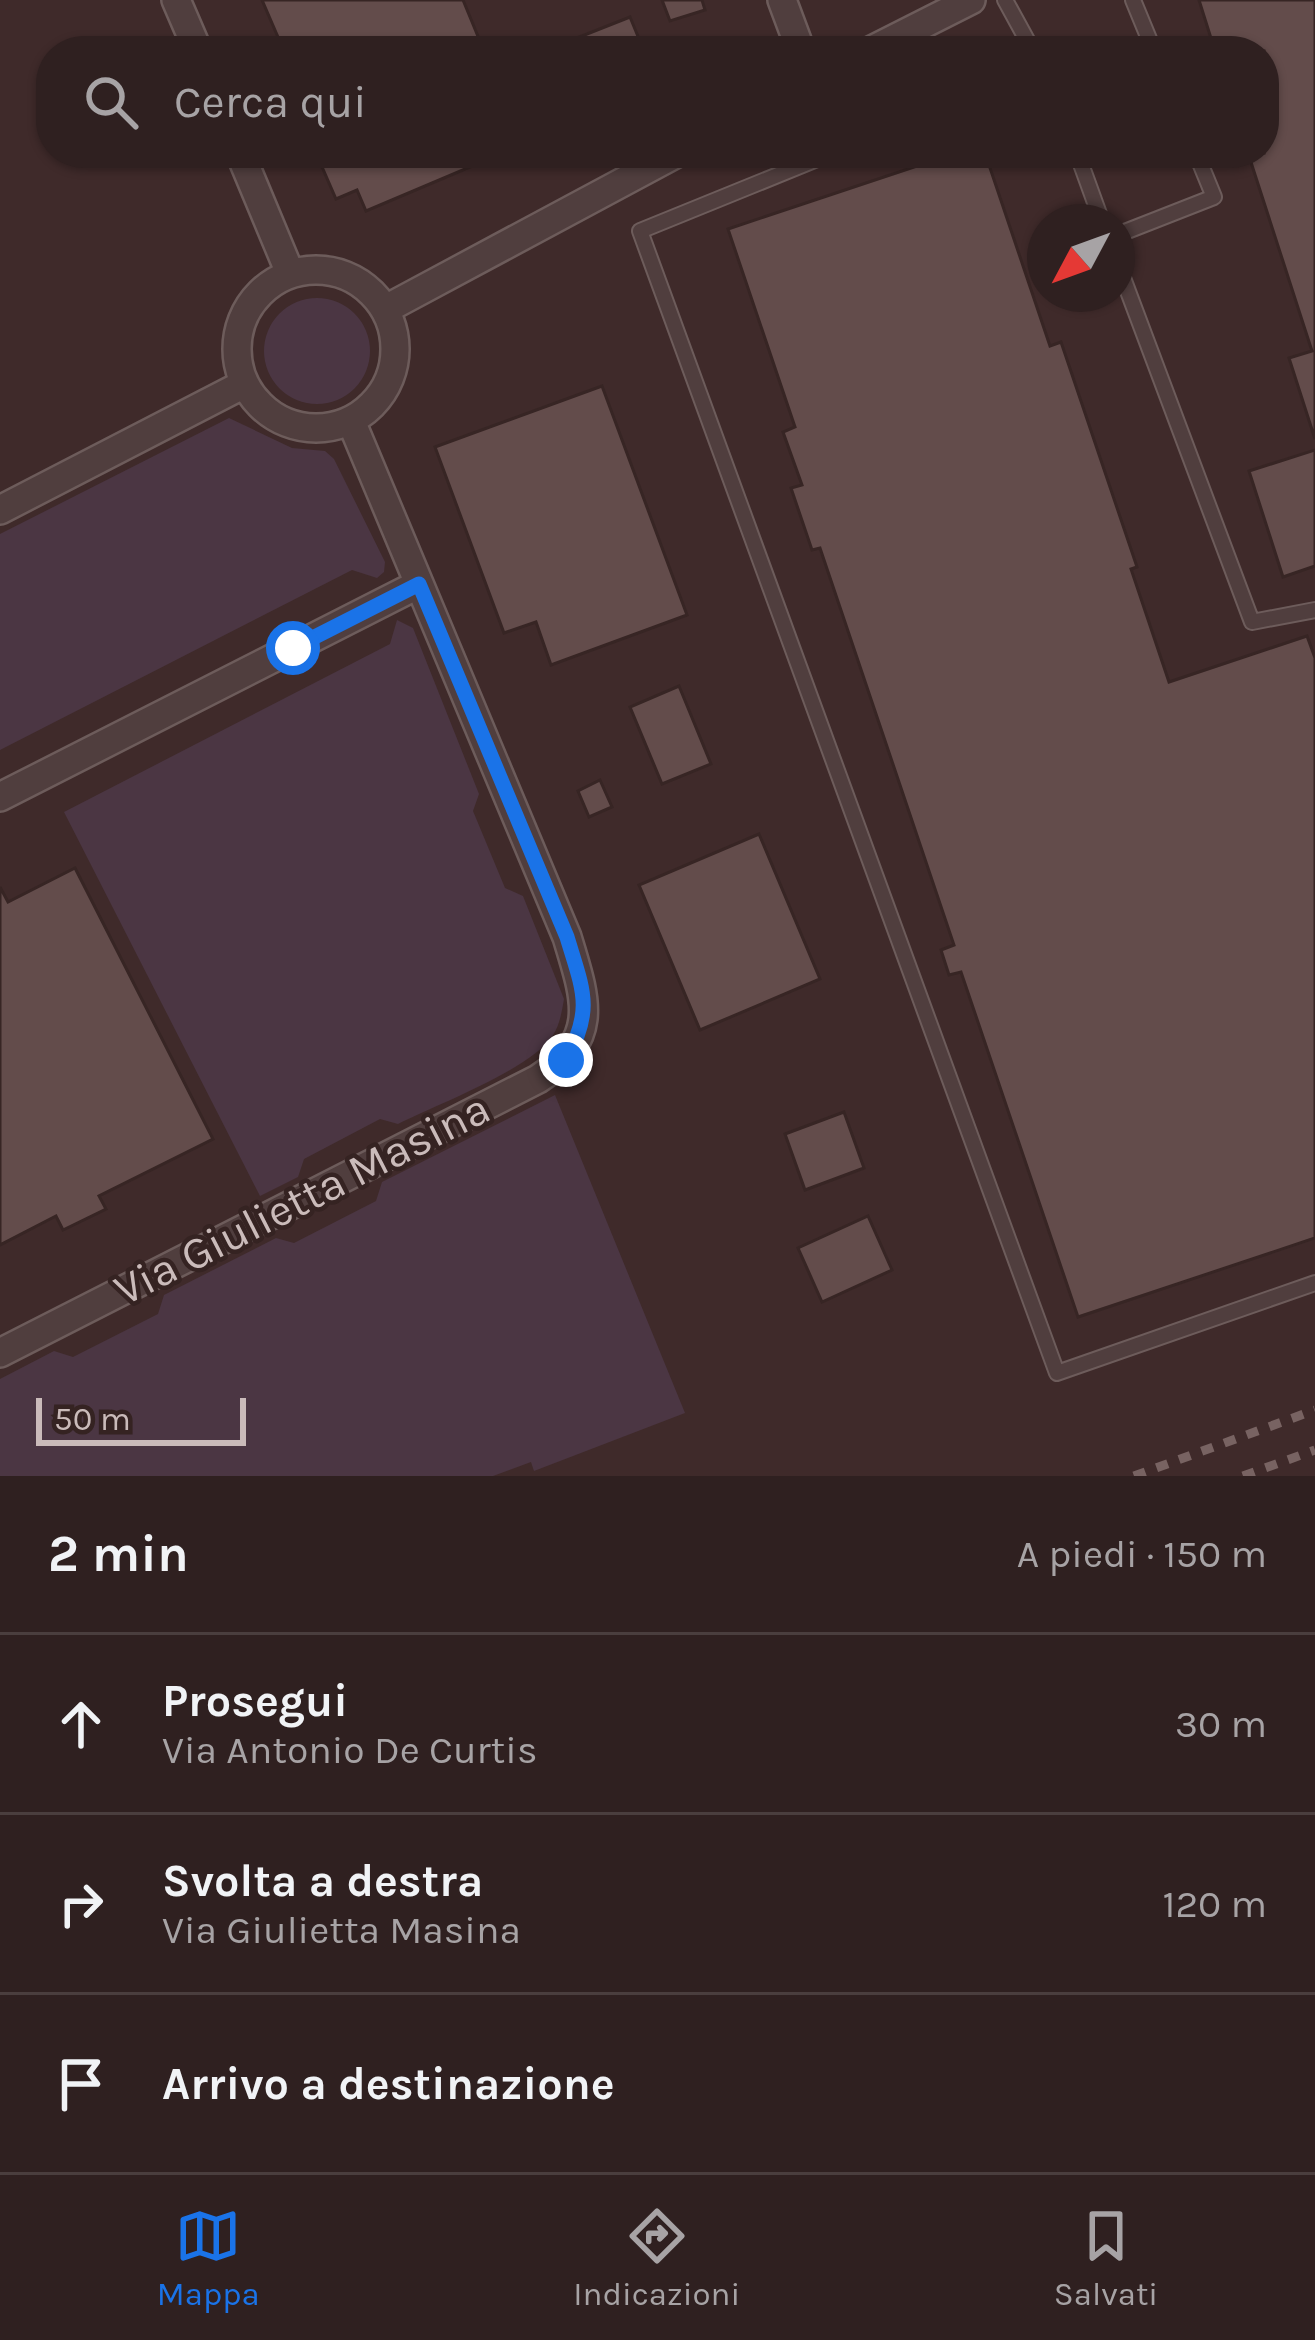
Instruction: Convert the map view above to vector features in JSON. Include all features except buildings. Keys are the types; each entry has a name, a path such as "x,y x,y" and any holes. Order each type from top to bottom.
{"street":[{"path":"176,0 191,36"},
{"path":"782,0 795,36"},
{"path":"900,36 971,0"},
{"path":"246,168 290,273"},
{"path":"386,310 649,168"},
{"path":"336,272 364,284 386,310 394,330 396,358 389,384 372,407 352,422 326,429 295,427 266,410 244,383 236,354 239,328 259,294 290,273 336,272"},
{"path":"0,510 244,383"},
{"name":"Via Giulietta Masina","path":"0,1354 566,1060 585,1026 572,954 352,422"},
{"path":"0,797 419,584"}],"lane":[{"path":"1005,0 1025,36"},
{"path":"1133,0 1148,36"},
{"path":"795,168 640,231 1058,1373 1315,1282"},
{"path":"1082,168 1095,204"},
{"path":"1135,228 1214,197 1202,168"},
{"path":"1135,310 1252,622 1315,610"}],"shaded area":[{"path":"317,298 337,302 354,314 366,331 370,351 366,371 354,388 337,400 317,404 297,400 280,388 268,371 264,351 268,331 280,314 297,302"},
{"path":"229,418 292,448 325,451 334,459 385,562 384,572 377,578 352,570 0,750 0,534"},
{"path":"397,620 413,628 479,794 473,811 505,888 523,896 564,999 560,1017 542,1048 505,1073 398,1124 380,1119 304,1159 298,1177 260,1196 64,812 390,644"},
{"path":"555,1095 685,1413 534,1471 531,1462 493,1476 0,1476 0,1379 54,1351 73,1357 158,1314 164,1295 276,1238 294,1243 376,1201 382,1182"}],"railway":[{"path":"1134,1476 1315,1410"},
{"path":"1243,1476 1315,1450"}],"route":[{"path":"293,648 419,584 567,937 582,989 585,1026 566,1060"}]}
